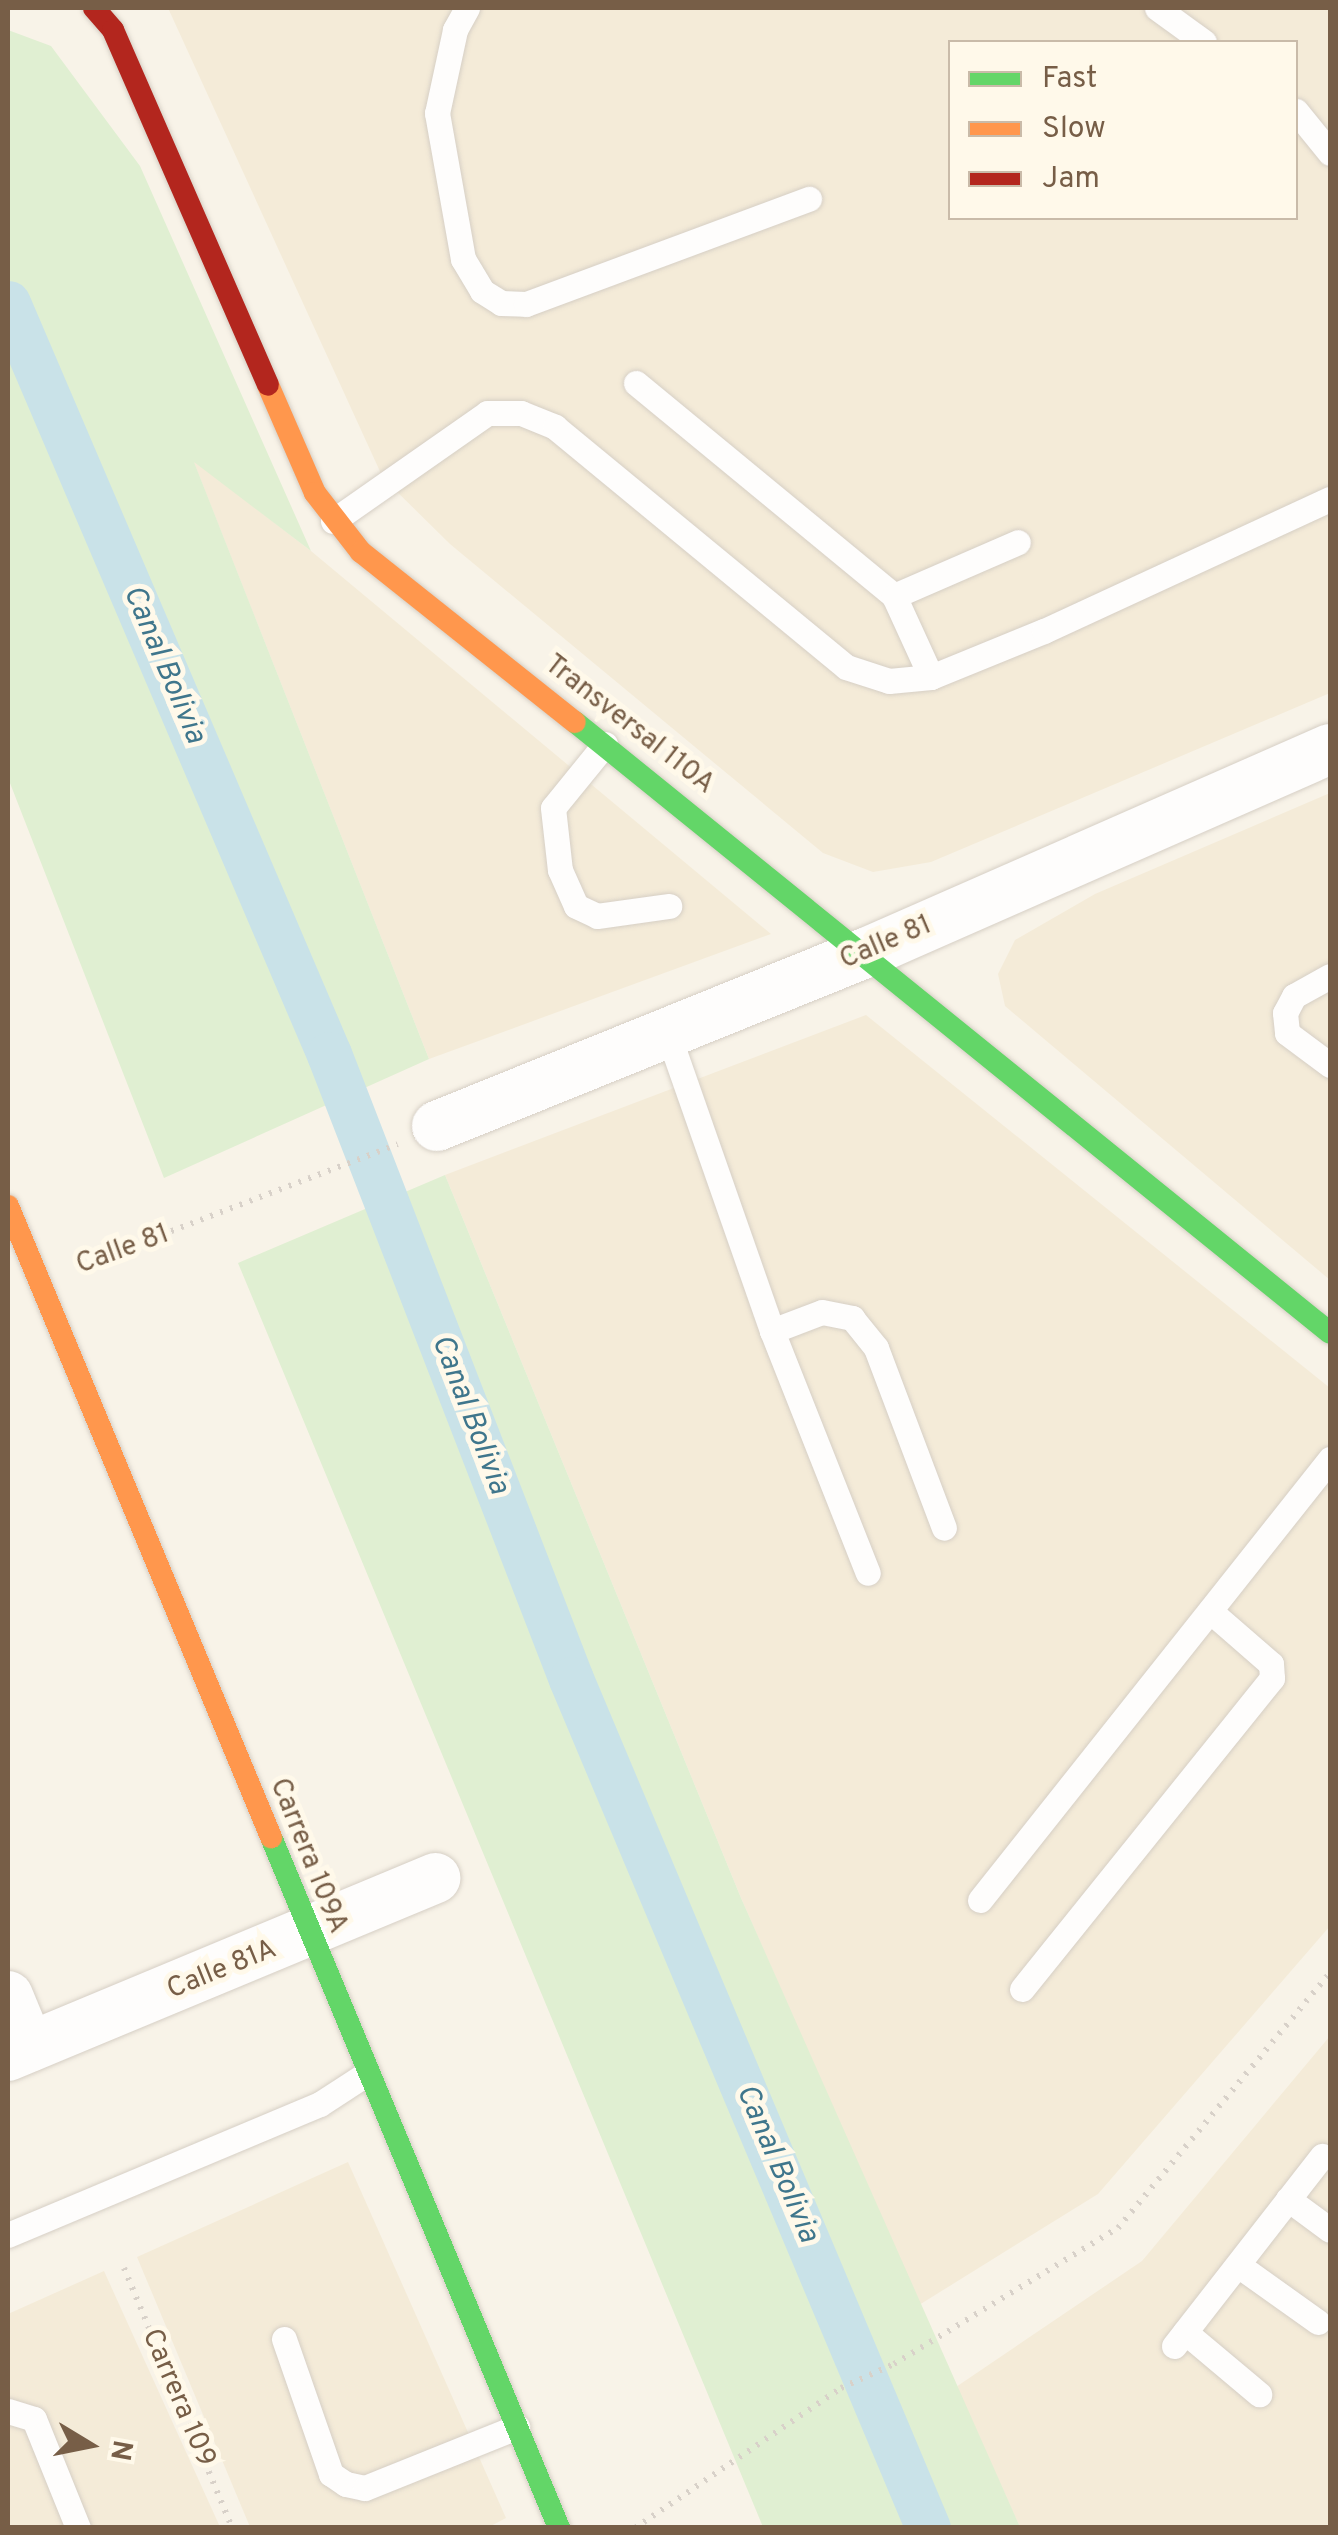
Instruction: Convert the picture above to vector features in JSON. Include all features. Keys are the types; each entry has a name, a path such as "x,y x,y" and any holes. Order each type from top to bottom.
{"street":[{"name":"Transversal 110A","path":"94,8 113,30 333,521 361,552 866,952 1330,1333"},
{"name":"Calle 81","path":"422,1133 666,1030 866,952 1330,748"},
{"name":"Carrera 109A","path":"8,1206 24,1288 308,1935 559,2528"},
{"name":"Calle 81A","path":"18,2052 308,1935 436,1878"},
{"path":"8,1996 18,2052"}],"lane":[{"path":"467,8 454,30 437,112 462,259 482,292 501,302 526,304 809,199"},
{"path":"1157,8 1201,40"},
{"path":"1298,113 1330,153"},
{"path":"636,383 894,596 931,677"},
{"path":"333,521 486,412 521,413 555,428 846,667 889,681 931,677 1330,499"},
{"path":"894,596 1018,542"},
{"path":"605,744 553,808 560,870 576,906 596,916 669,906"},
{"path":"1330,976 1294,996 1284,1013 1288,1032 1330,1065"},
{"path":"666,1030 772,1331 868,1573"},
{"path":"772,1331 822,1312 852,1318 876,1348 944,1528"},
{"path":"980,1900 1330,1459"},
{"path":"1022,1989 1272,1678 1271,1664 1210,1611"},
{"path":"8,2234 320,2104 366,2074"},
{"path":"1259,2394 1179,2339 1322,2156"},
{"path":"1288,2199 1330,2230"},
{"path":"1238,2265 1318,2322"},
{"path":"284,2339 331,2474 346,2484 365,2488 517,2428"},
{"path":"8,2411 34,2418 78,2528"}],"path":[{"name":"Calle 81","path":"24,1288 327,1174 422,1133"},
{"path":"634,2528 841,2388 894,2364 1118,2228 1330,1973"},
{"name":"Carrera 109","path":"124,2268 232,2528"}],"shaded area":[{"path":"168,8 1330,8 1330,693 931,862 873,872 823,853 450,544 383,478"},
{"path":"193,460 311,551 771,934 429,1059"},
{"path":"1330,793 1330,1280 1005,1006 998,974 1015,940 1095,894"},
{"path":"866,1015 1330,1388 1330,1926 1098,2194 919,2305 741,1898 445,1175"},
{"path":"1330,2036 1330,2527 1020,2527 956,2387 1142,2261"},
{"path":"348,2162 506,2518 487,2528 250,2527 137,2257"},
{"path":"104,2271 220,2527 8,2527 8,2314"}],"green space":[{"path":"8,30 51,46 140,166 311,551 194,462 429,1059 164,1178 8,778"},
{"path":"445,1175 741,1898 1020,2527 763,2527 238,1263"}],"waterway":[{"name":"Canal Bolivia","path":"8,303 329,1054 571,1679 928,2528"}],"traffic: fast":[{"path":"575,722 1330,1333"},
{"path":"271,1837 559,2528"}],"traffic: slow":[{"path":"268,385 315,493 361,552 575,722"},
{"path":"8,1206 271,1837"}],"traffic: jam":[{"path":"94,8 113,30 268,385"}]}
